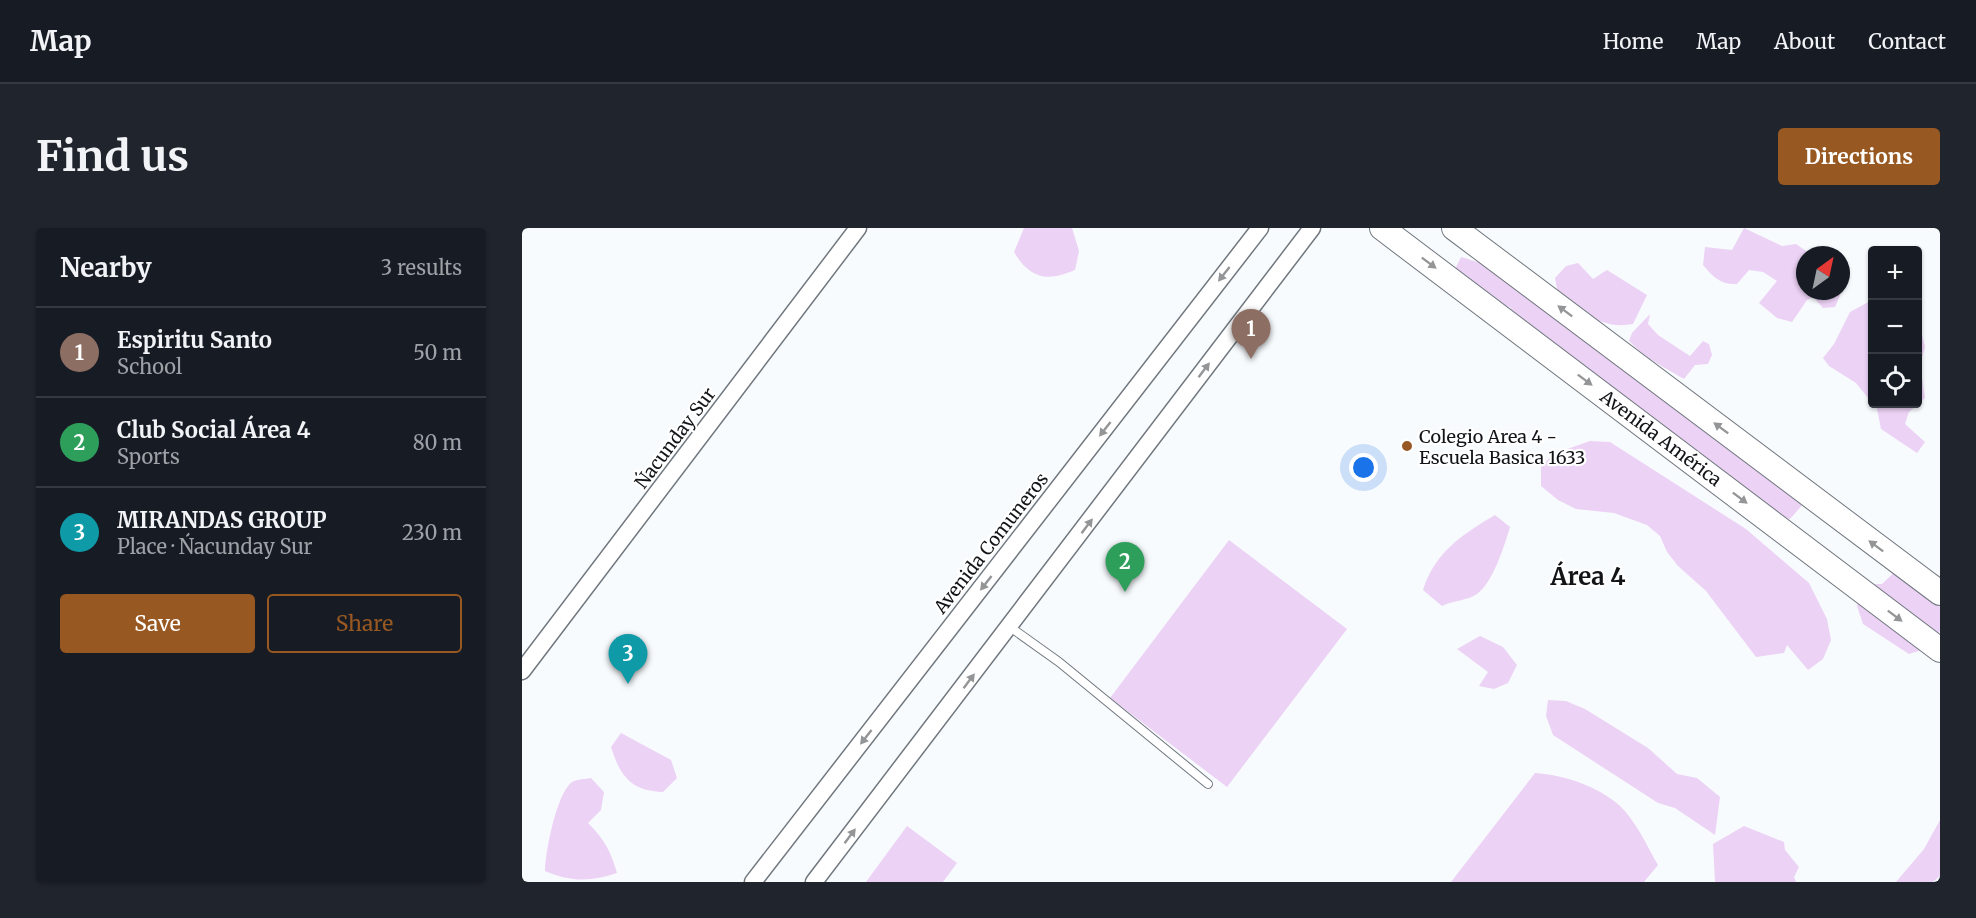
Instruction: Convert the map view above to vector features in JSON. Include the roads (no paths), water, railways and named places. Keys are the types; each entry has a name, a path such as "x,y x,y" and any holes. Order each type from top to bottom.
{"main road":[{"name":"Avenida América","path":"1382,228 1940,650"},
{"path":"1454,228 1940,593"}],"street":[{"name":"Ńacunday Sur","path":"522,671 858,228"},
{"name":"Avenida Comuneros","path":"753,882 1260,228"},
{"path":"814,882 1312,228"}],"lane":[{"path":"1010,627 1059,662 1208,784"}],"place":[{"name":"Espiritu Santo","path":"1251,359"},
{"name":"Colegio Area 4 - Escuela Basica 1633","path":"1407,446"},
{"name":"Club Social Área 4","path":"1125,592"},
{"name":"MIRANDAS GROUP","path":"628,684"}],"district":[{"name":"Área 4","path":"1588,576"}]}
